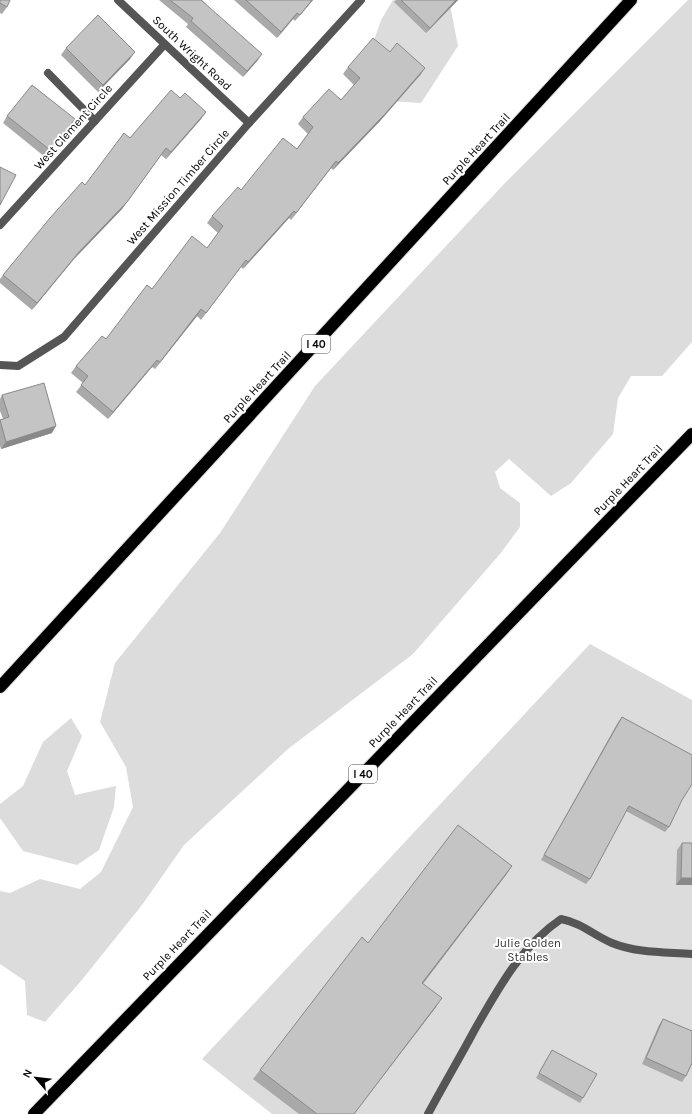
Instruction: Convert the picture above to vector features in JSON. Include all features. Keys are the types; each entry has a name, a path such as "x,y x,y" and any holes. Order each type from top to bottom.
{"highway":[{"name":"Purple Heart Trail","path":"0,687 631,0"},
{"name":"Purple Heart Trail","path":"34,1114 692,434"}],"street":[{"name":"South Wright Road","path":"118,0 164,45 249,123"},
{"name":"West Mission Timber Circle","path":"0,365 18,366 64,337 249,123 361,0"},
{"name":"West Clement Circle","path":"0,225 164,45"},
{"path":"48,73 95,121"},
{"path":"428,1114 502,982 525,951 547,928 561,919 575,921 612,943 651,951 692,954"}],"green space":[{"path":"393,0 449,0 458,46 421,103 354,99 381,20"},
{"path":"688,0 692,0 692,342 662,376 631,376 618,398 613,434 571,483 551,496 509,459 495,472 500,488 520,503 520,527 500,554 413,654 288,749 184,845 142,905 81,981 45,1022 27,1015 25,981 0,964 0,891 10,893 40,879 80,889 101,872 133,807 126,767 100,722 115,663 220,533 315,386 505,183"},
{"name":"Julie Golden Stables","path":"590,644 692,700 692,1114 272,1114 202,1059"},
{"path":"71,718 82,736 67,771 75,795 116,786 114,807 99,850 77,865 23,851 0,818 0,804 23,786 43,742"}],"building":[{"path":"0,0 10,0 7,7 0,3"},
{"path":"170,0 201,0 262,54 247,71 191,21 193,18"},
{"path":"246,0 312,0 300,15 297,13 281,32"},
{"path":"401,0 456,0 430,28"},
{"path":"98,15 135,52 103,85 66,48"},
{"path":"373,38 390,52 397,43 425,68 385,114 338,163 336,161 296,213 294,211 248,262 246,260 206,313 201,309 160,362 157,360 113,412 81,385 88,376 76,366 102,336 106,339 147,285 152,289 192,236 207,248 223,226 212,216 238,187 241,190 283,138 297,149 313,127 303,117 329,89 341,100 360,78 348,67"},
{"path":"32,85 75,119 50,150 7,116"},
{"path":"171,90 180,98 185,93 206,112 171,152 166,148 127,202 79,252 37,303 3,275 82,182 85,185 124,133 130,138"},
{"path":"0,167 16,175 0,205"},
{"path":"44,383 56,426 6,442 0,420 9,417 2,395"},
{"path":"622,717 692,755 692,784 682,800 669,827 629,806 590,879 544,855"},
{"path":"458,825 512,866 422,983 442,998 354,1114 317,1114 260,1070 362,937 368,943"},
{"path":"682,843 692,843 692,878 681,878"},
{"path":"663,1019 692,1031 692,1063 686,1076 646,1058"},
{"path":"552,1050 597,1074 583,1098 539,1073"}]}
